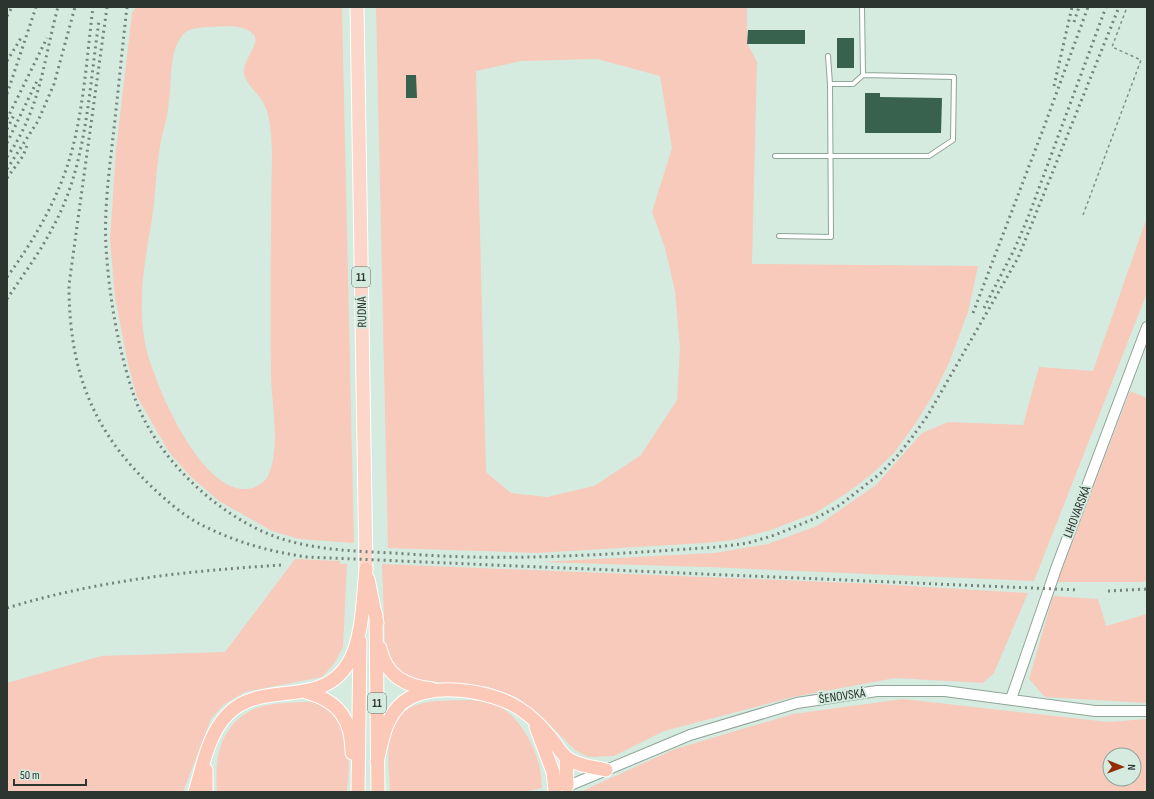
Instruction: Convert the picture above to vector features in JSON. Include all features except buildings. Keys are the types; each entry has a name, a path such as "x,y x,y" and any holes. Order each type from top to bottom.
{"highway":[{"name":"11","path":"366,569 376,615 378,792"},
{"name":"11","path":"357,792 360,616 366,569"},
{"path":"376,615 380,650 385,663 394,676 411,686 446,691 489,694 514,705 533,720 549,736 566,757 575,762 606,770"},
{"path":"195,792 205,756 212,739 220,723 228,713 236,707 264,696 306,692 330,682 344,668 356,642 360,616"},
{"path":"377,762 385,728 398,707 413,697 429,692 446,691"},
{"path":"306,692 320,696 331,703 347,720 352,746 352,784 357,792"},
{"path":"533,720 550,762 558,790"},
{"path":"205,756 206,792"},
{"path":"558,790 566,757"}],"main road":[{"name":"RUDNÁ","path":"357,7 366,569"}],"street":[{"name":"LIHOVARSKÁ","path":"1011,698 1057,566 1147,327"},
{"name":"ŠENOVSKÁ","path":"558,790 690,736 797,702 877,691 918,690 1011,698 1095,711 1147,711"}],"lane":[{"path":"862,7 863,75"},
{"path":"778,236 831,236 830,84 828,56"},
{"path":"775,156 929,156 953,140 954,77 863,75 853,84 830,84"}],"path":[{"path":"1083,215 1141,60 1112,47 1127,7"}],"shaded area":[{"path":"136,7 342,7 354,543 299,539 272,531 219,501 190,476 169,452 137,397 128,364 115,297 110,240 116,150 132,13","holes":["238,27 243,28 253,34 255,38 254,47 244,68 244,73 247,82 265,106 271,134 271,384 275,437 273,462 267,478 259,485 248,489 227,484 211,472 195,453 181,431 158,382 145,343 143,327 143,281 160,146 169,105 174,51 181,37 187,31 198,28"]},
{"path":"376,7 747,7 747,43 757,62 752,264 978,266 968,312 949,363 933,395 915,424 894,453 873,473 847,493 815,513 771,530 733,540 704,543 536,553 388,548","holes":["597,59 660,76 672,148 652,212 665,248 675,291 680,349 677,400 641,455 594,486 547,497 511,493 486,472 476,71 521,61"]},
{"path":"1147,217 1147,293 1034,581 706,567 539,562 714,553 768,544 817,526 876,485 922,433 948,422 1023,425 1039,367 1093,371"},
{"path":"1130,391 1147,398 1147,581 1057,582"},
{"path":"295,559 340,561 340,564 347,564 343,647 334,664 322,677 245,692 223,705 211,719 183,792 7,792 7,683 101,656 225,652"},
{"path":"382,564 877,584 1028,593 994,673 983,683 895,678 793,697 664,731 614,756 588,757 575,750 539,714 516,697 488,687 416,680 401,675 391,661 385,645"},
{"path":"1053,596 1098,599 1106,626 1147,614 1147,703 1045,697 1029,679"},
{"path":"903,699 1108,722 1147,719 1147,792 580,792 675,749 793,714"},
{"path":"469,700 488,702 497,705 505,710 520,725 531,742 535,752 540,767 542,788 524,792 390,792 388,754 389,742 397,719 405,711 423,703"},
{"path":"315,702 326,708 336,718 344,730 348,742 349,754 347,792 217,792 216,779 218,755 227,733 233,724 243,716 259,707"}],"railway":[{"path":"7,16 12,7"},
{"path":"7,94 36,7"},
{"path":"7,157 18,139 34,103 40,84 58,7"},
{"path":"7,169 38,121 54,84 75,7"},
{"path":"7,277 45,218 66,171 79,118 93,7"},
{"path":"107,7 69,285 73,344 79,370 88,396 99,420 114,443 132,466 153,488 191,519 230,538 268,550 307,557 1078,590"},
{"path":"127,7 107,192 106,247 109,284 123,360 134,396 144,419 157,441 173,462 212,500 234,516 279,538 311,546 344,550 486,557 601,554 717,547 748,543 775,535 818,517 840,505 881,473 899,454 928,415 1018,258 1119,7"},
{"path":"1054,86 1072,7"},
{"path":"1074,22 1079,7"},
{"path":"973,313 1088,7"},
{"path":"984,308 1015,248 1029,215 1106,7"},
{"path":"7,299 49,235 65,201 74,177 85,125 99,21"},
{"path":"7,61 21,38"},
{"path":"7,119 47,38"},
{"path":"7,143 37,81"},
{"path":"7,129 14,115"},
{"path":"7,178 23,156 28,143"},
{"path":"7,608 75,590 143,578 212,570 282,565"},
{"path":"1108,591 1147,589"}]}
